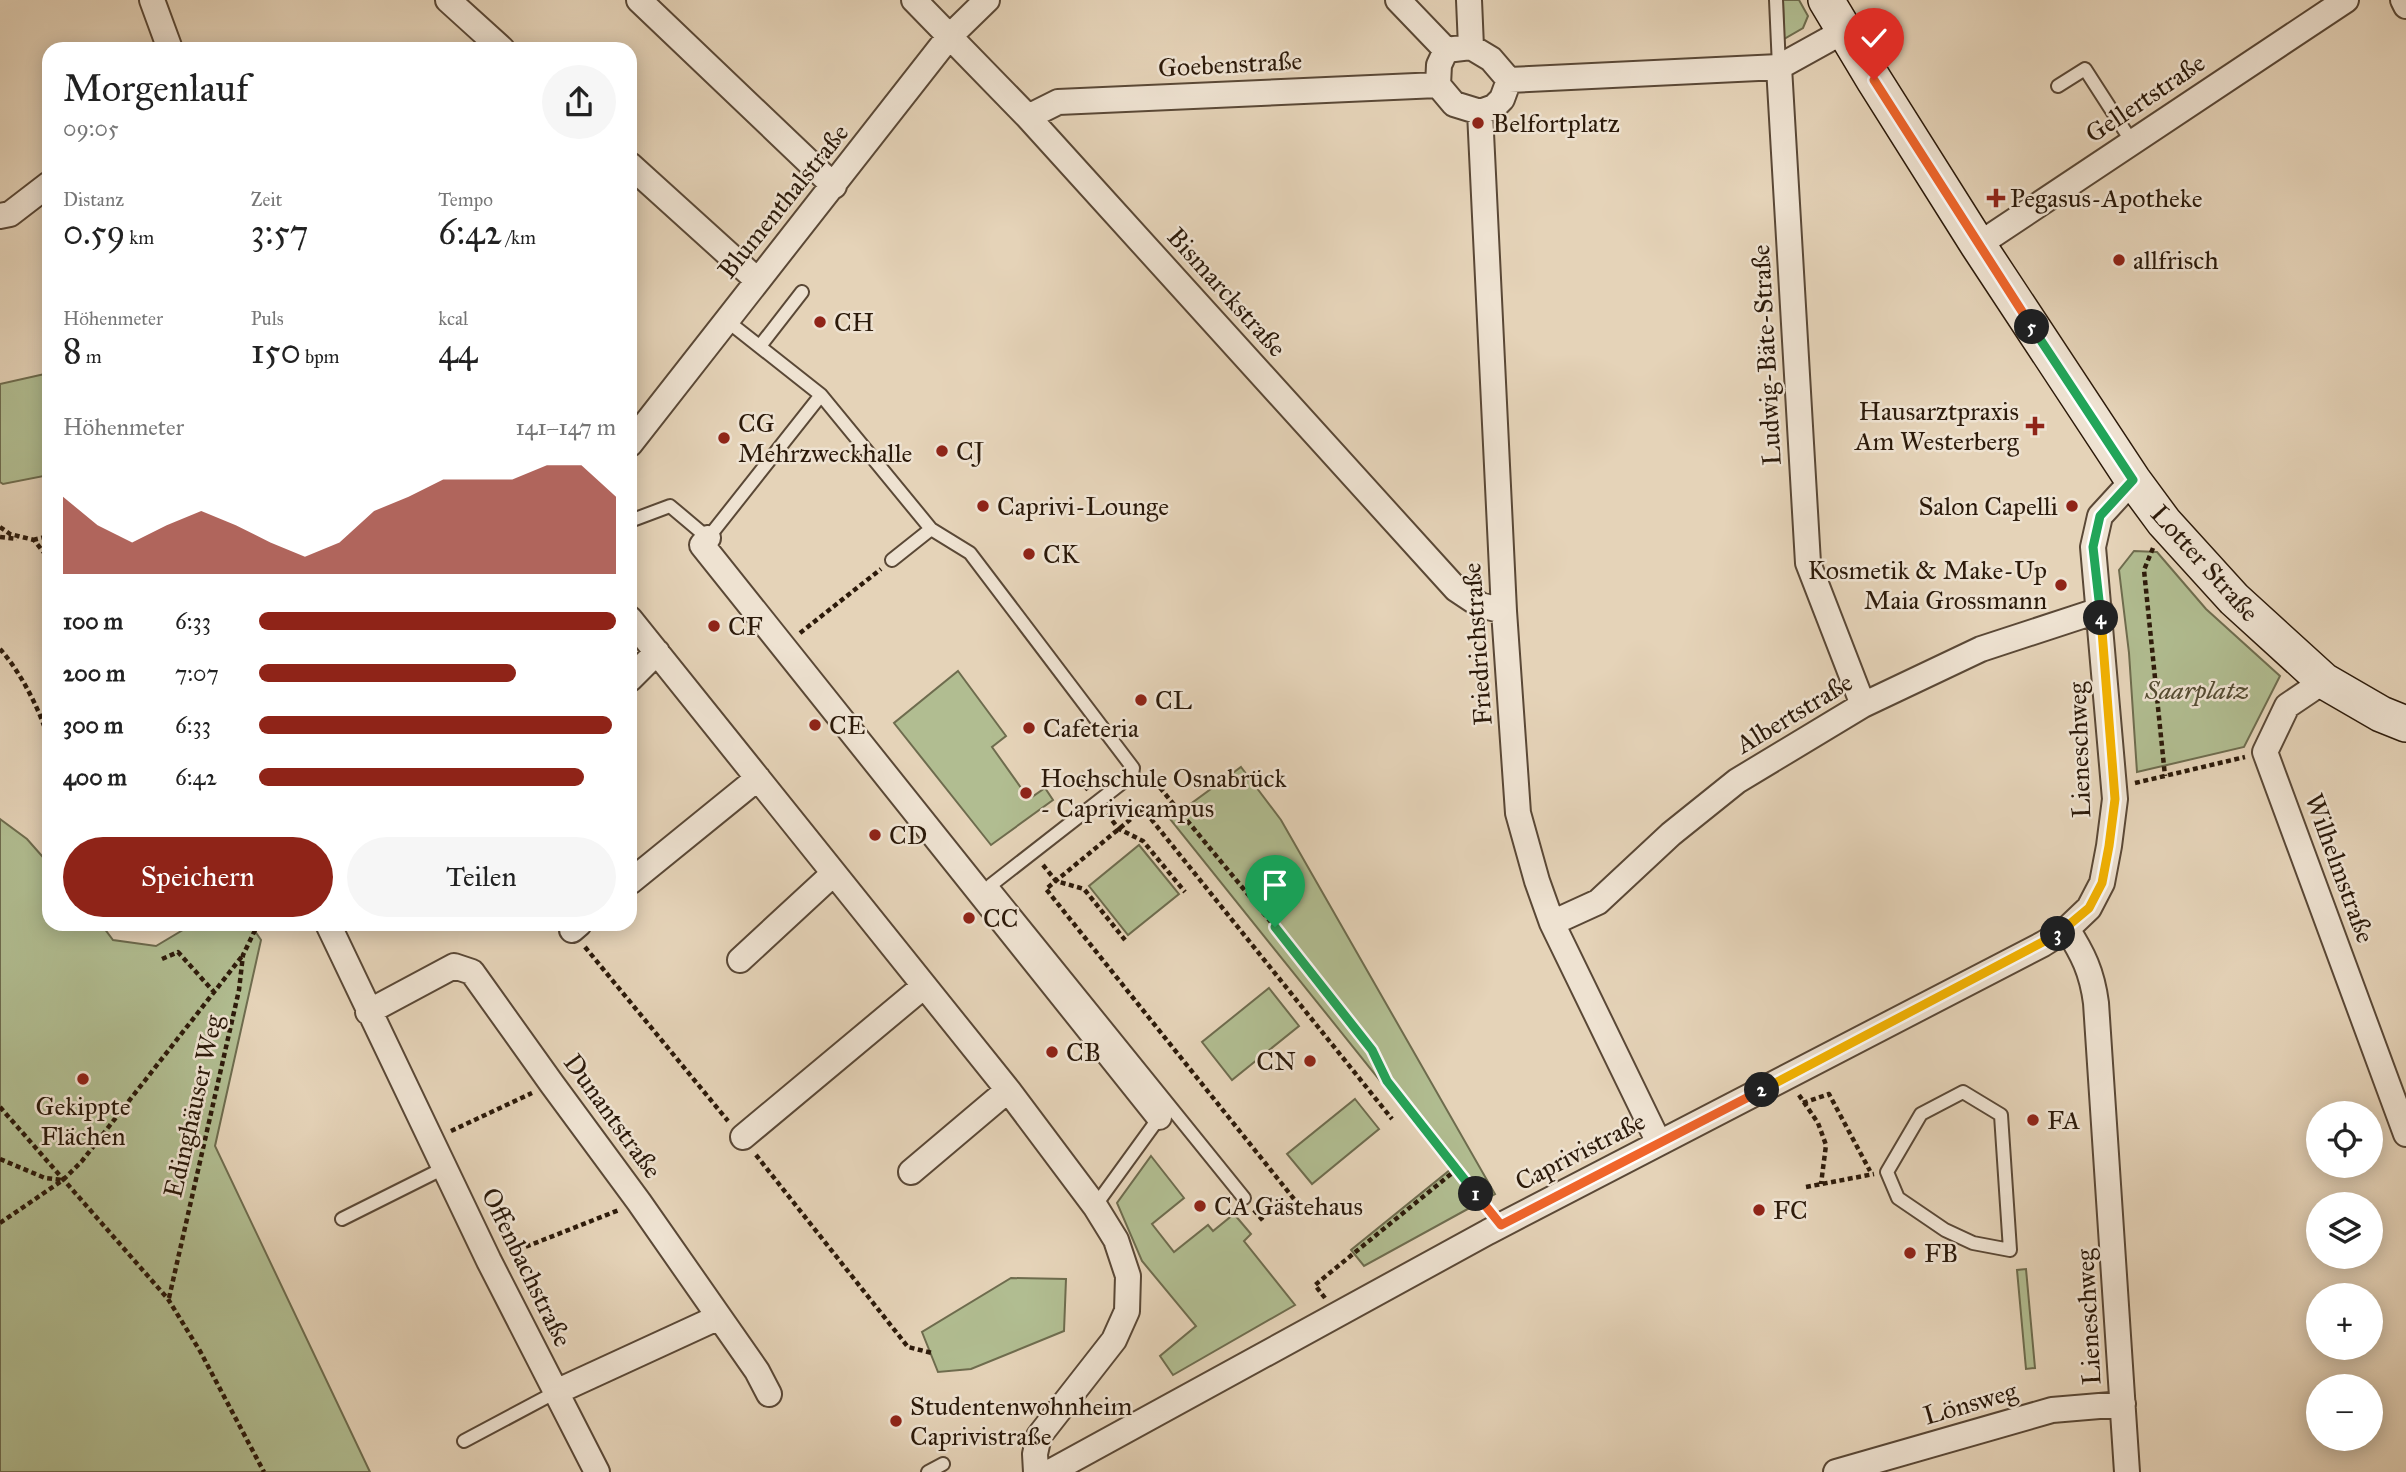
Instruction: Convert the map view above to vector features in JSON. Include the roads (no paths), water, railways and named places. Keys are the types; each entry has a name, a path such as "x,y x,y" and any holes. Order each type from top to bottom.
{"street":[{"path":"152,0 167,42"},
{"path":"448,0 494,42"},
{"path":"639,0 834,186"},
{"name":"Bismarckstraße","path":"914,0 948,38 1028,117 1456,589 1480,605 1504,611"},
{"name":"Blumenthalstraße","path":"637,435 948,38 987,0"},
{"path":"1398,0 1446,50"},
{"path":"1469,0 1471,47"},
{"name":"Lotter Straße","path":"1826,0 1978,246 2133,480 2164,522 2234,599 2324,681 2381,714 2406,724"},
{"name":"Gellertstraße","path":"1978,246 2346,0"},
{"path":"2403,0 2406,6"},
{"path":"1509,80 1779,67 1844,31"},
{"path":"1446,50 1471,47 1491,59 1509,80"},
{"path":"1446,50 1439,65 1438,85 1454,104 1479,112 1494,107 1502,99 1509,80"},
{"name":"Ludwig-Bäte-Straße","path":"1779,67 1808,563 1863,705"},
{"name":"Goebenstraße","path":"1028,117 1058,102 1438,85"},
{"name":"Friedrichstraße","path":"1479,112 1504,611 1518,813 1536,881 1552,923 1659,1143"},
{"path":"637,171 757,280"},
{"path":"0,216 10,214 42,189"},
{"name":"Lieneschweg","path":"2127,1472 2096,1003 2093,980 2083,954 2067,929 2089,908 2102,883 2115,799 2093,547 2100,516 2133,480"},
{"path":"708,538 702,545 783,647 1164,1111"},
{"name":"Albertstraße","path":"1552,923 1598,902 1671,834 1737,781 1863,705 1981,649 2100,610"},
{"path":"637,628 1008,1090 1095,1206 1116,1240 1128,1276 1126,1311 1114,1340 1039,1436 1035,1454 1036,1472"},
{"path":"637,672 657,652"},
{"name":"Wilhelmstraße","path":"2324,681 2287,706 2265,752 2406,1134"},
{"path":"637,876 758,778"},
{"path":"740,960 833,874"},
{"name":"Caprivistraße","path":"1049,1472 1501,1225 2043,944 2067,929"},
{"name":"Offenbachstraße","path":"331,931 489,1261 597,1472"},
{"name":"Dunantstraße","path":"368,1012 454,966 472,972 639,1202 757,1371 769,1394"},
{"path":"743,1137 925,986"},
{"path":"911,1172 1008,1090"},
{"path":"556,1392 719,1317"},
{"name":"Lönsweg","path":"1836,1472 2052,1410 2123,1404"}],"lane":[{"path":"1776,0 1779,67"},
{"path":"2058,86 2085,69 2132,142"},
{"path":"760,346 802,292"},
{"path":"726,320 821,395 931,529 970,553 1133,768 1132,775 991,885 1164,1111 1244,1198"},
{"path":"637,518 670,506 708,538 821,395"},
{"path":"892,560 931,529"},
{"path":"1963,1092 2001,1115 2010,1250 1973,1243 1945,1230 1898,1198 1887,1172 1921,1114 1963,1092"},
{"path":"1095,1206 1164,1111"},
{"path":"342,1219 444,1168"},
{"path":"464,1441 556,1392"},
{"path":"928,1472 943,1464"}],"place":[{"name":"Belfortplatz","path":"1478,123"},
{"name":"Pegasus-Apotheke","path":"1996,198"},
{"name":"allfrisch","path":"2119,260"},
{"name":"CH","path":"820,322"},
{"name":"Hausarztpraxis Am Westerberg","path":"2035,426"},
{"name":"CG Mehrzweckhalle","path":"724,438"},
{"name":"CJ","path":"942,451"},
{"name":"Caprivi-Lounge","path":"983,506"},
{"name":"Salon Capelli","path":"2072,506"},
{"name":"CK","path":"1029,554"},
{"name":"Kosmetik & Make-Up Maia Grossmann","path":"2061,585"},
{"name":"CF","path":"714,626"},
{"name":"CL","path":"1141,700"},
{"name":"CE","path":"815,725"},
{"name":"Cafeteria","path":"1029,728"},
{"name":"Hochschule Osnabrück - Caprivicampus","path":"1026,793"},
{"name":"CD","path":"875,835"},
{"name":"CC","path":"969,918"},
{"name":"CB","path":"1052,1052"},
{"name":"CN","path":"1310,1061"},
{"name":"Gekippte Flächen","path":"83,1079"},
{"name":"FA","path":"2033,1120"},
{"name":"CA Gästehaus","path":"1200,1206"},
{"name":"FC","path":"1759,1210"},
{"name":"FB","path":"1910,1253"},
{"name":"Studentenwohnheim Caprivistraße","path":"896,1421"}],"park label":[{"name":"Saarplatz","path":"2197,690"}]}
